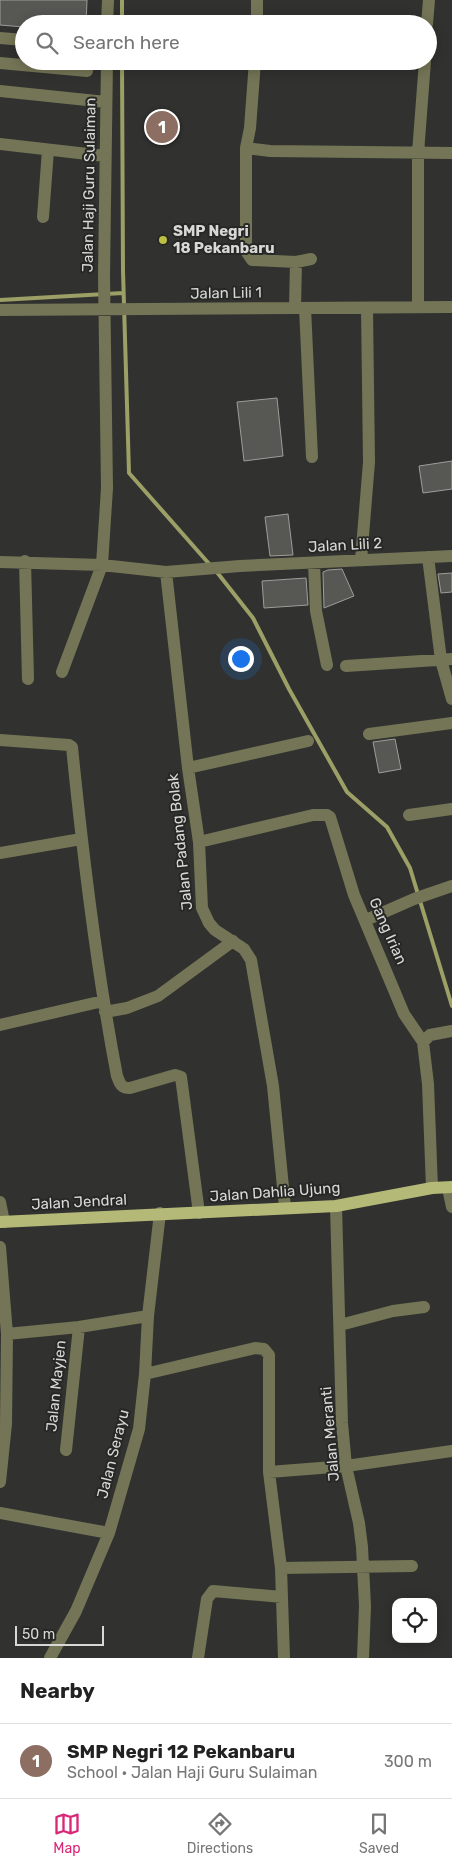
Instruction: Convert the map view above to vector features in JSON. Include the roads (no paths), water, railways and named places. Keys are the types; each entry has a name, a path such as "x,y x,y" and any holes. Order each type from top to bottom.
{"main road":[{"name":"Jalan Dahlia Ujung","path":"160,1213 199,1213 285,1207 336,1206 432,1188 450,1187"},
{"name":"Jalan Jendral","path":"2,1222 160,1213"}],"street":[{"path":"107,15 108,0"},
{"path":"257,0 257,15"},
{"path":"428,15 429,0"},
{"path":"0,38 15,39"},
{"path":"0,63 15,64"},
{"path":"76,70 87,71"},
{"name":"Jalan Haji Guru Sulaiman","path":"62,672 102,565 107,488 106,306 104,275 107,70"},
{"path":"254,70 250,128 246,148 246,251 252,260 296,262 311,259"},
{"path":"418,307 418,153 423,70"},
{"path":"0,90 106,102"},
{"path":"0,144 105,156"},
{"path":"246,148 270,151 452,153"},
{"path":"43,217 48,150"},
{"path":"296,262 312,457"},
{"name":"Jalan Lili 1","path":"0,310 106,306 139,310 452,307"},
{"path":"361,560 369,462 367,308"},
{"name":"Jalan Lili 2","path":"166,572 240,566 452,556"},
{"path":"428,557 447,659 452,699"},
{"path":"25,561 28,678"},
{"path":"0,562 25,561 102,565 166,572"},
{"path":"314,562 316,611 327,665"},
{"name":"Jalan Padang Bolak","path":"166,572 188,768 199,842 202,908 209,923 215,930 244,949 251,960 273,1086 285,1207"},
{"path":"346,666 447,659"},
{"path":"369,734 452,724"},
{"path":"0,740 71,746 81,839 104,1006 117,1076 121,1086 124,1088 175,1075 181,1077 199,1213"},
{"path":"188,768 308,741"},
{"path":"409,815 452,809"},
{"name":"Gang Irian","path":"199,842 312,815 329,816 336,832 344,868 354,895 404,1014 424,1042"},
{"path":"0,853 81,839"},
{"path":"366,920 432,891 452,886"},
{"path":"0,1025 104,1006 127,1008 158,996 233,942"},
{"path":"432,1188 428,1084 424,1042 430,1035 451,1031"},
{"path":"450,1187 452,1208"},
{"path":"0,1202 2,1222"},
{"name":"Jalan Meranti","path":"336,1206 342,1423 346,1466 359,1523 365,1606 363,1658"},
{"name":"Jalan Serayu","path":"50,1658 76,1611 109,1533 139,1429 145,1374 148,1316 160,1213"},
{"path":"0,1247 7,1334 3,1372 6,1424 0,1482"},
{"path":"340,1325 393,1311 424,1307"},
{"path":"7,1334 79,1327 148,1316"},
{"name":"Jalan Mayjen","path":"66,1450 79,1327"},
{"path":"145,1374 255,1348 264,1349 269,1355 269,1472 281,1568 284,1658"},
{"path":"269,1472 346,1466 452,1451"},
{"path":"0,1513 109,1533"},
{"path":"281,1568 412,1566"},
{"path":"198,1658 207,1599 213,1592 282,1597"}],"waterway":[{"path":"122,0 122,15"},
{"path":"122,70 123,271 129,473 211,566"},
{"path":"0,300 123,293"},
{"path":"216,571 253,618 289,689 347,792 387,827 410,868 452,1006"}],"place":[{"name":"SMP Negri 12 Pekanbaru","path":"162,127"},
{"name":"SMP Negri 18 Pekanbaru","path":"163,240"}]}
